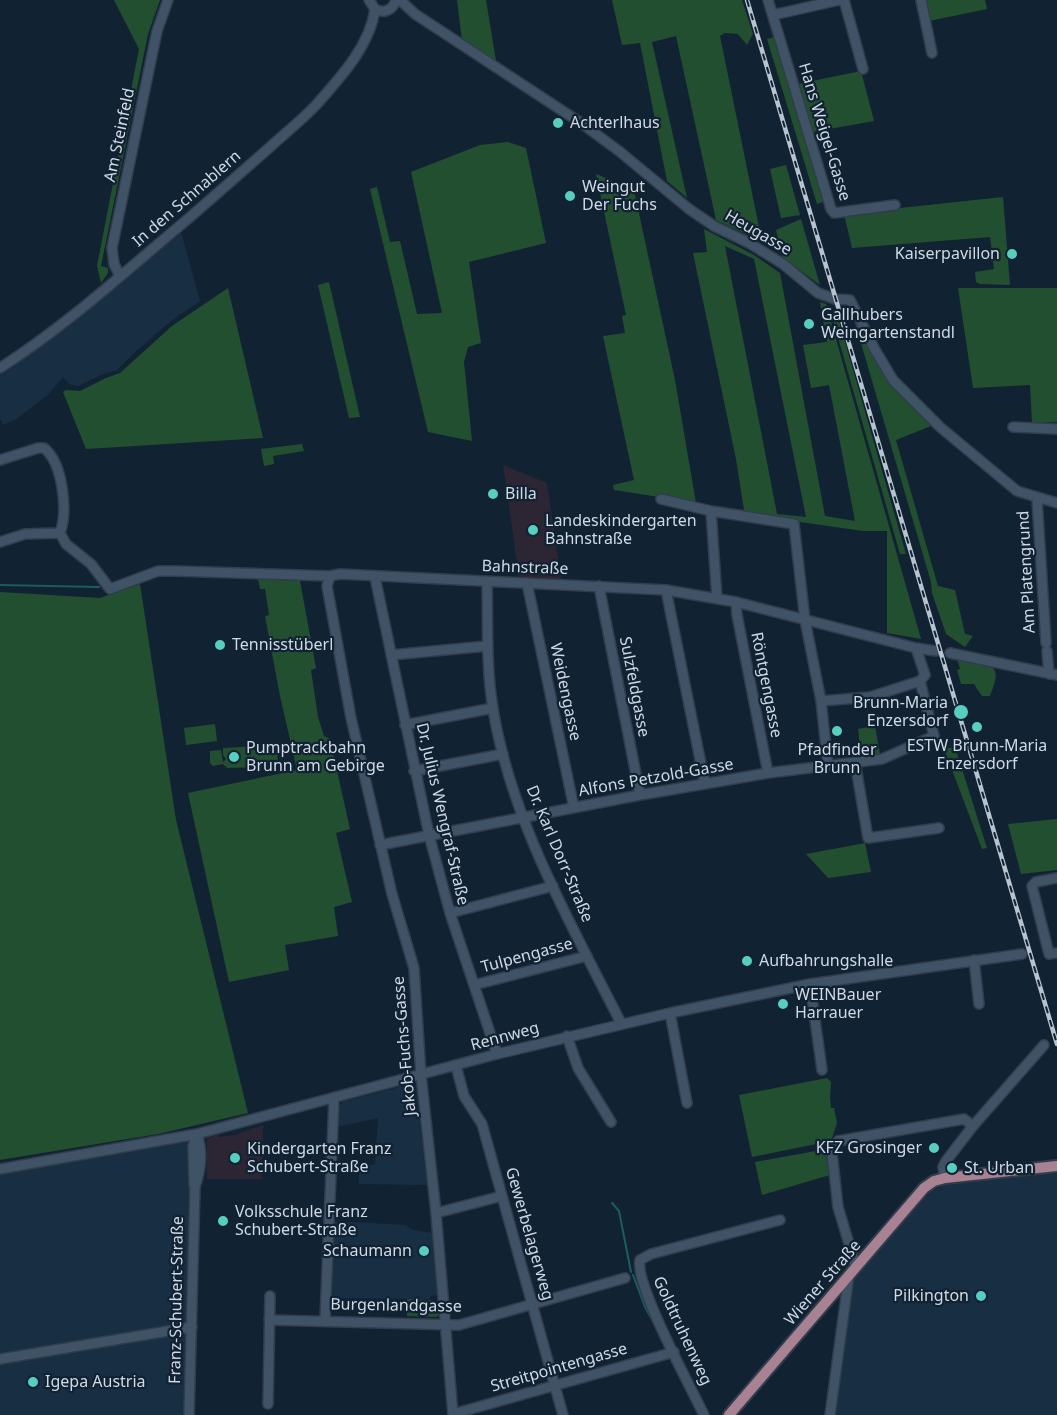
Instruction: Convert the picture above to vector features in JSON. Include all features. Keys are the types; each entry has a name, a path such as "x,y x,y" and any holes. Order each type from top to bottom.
{"main road":[{"name":"Wiener Straße","path":"729,1415 924,1188 934,1181 945,1178 1057,1166"}],"street":[{"name":"Am Steinfeld","path":"120,276 114,264 112,248 157,31 168,0"},
{"path":"369,0 375,9"},
{"name":"Hans Weigel-Gasse","path":"768,0 831,209 834,213 895,205"},
{"path":"773,15 839,0"},
{"path":"844,0 863,69"},
{"path":"921,0 932,53"},
{"name":"In den Schnablern","path":"0,368 42,340 120,276 208,202 314,107 344,72 370,30 394,4"},
{"name":"Heugasse","path":"375,9 394,4 410,10 581,123 714,226 749,243 783,264 818,293 834,299 850,300 893,380 940,427 1017,491 1037,499 1057,503"},
{"name":"In den Schnablern","path":"370,30 375,9"},
{"path":"1013,428 1057,429"},
{"path":"0,460 38,448 46,450 62,482 60,533 25,534 0,542"},
{"path":"661,499 711,511 794,524 805,620 822,701 828,765"},
{"name":"Am Platengrund","path":"1037,499 1046,647 1053,674"},
{"path":"711,511 717,599"},
{"name":"Bahnstraße","path":"60,533 69,547 92,564 110,589 158,571 260,572 330,576 340,574 666,590 736,602 916,648 936,651"},
{"name":"Jakob-Fuchs-Gasse","path":"330,576 327,586 351,718 392,894 414,968 421,1075 447,1325 453,1414"},
{"name":"Dr. Julius Wengraf-Straße","path":"375,577 429,835 450,913 497,1054"},
{"name":"Dr. Karl Dorr-Straße","path":"487,582 487,646 493,708 503,754 524,817 553,886 621,1023"},
{"name":"Weidengasse","path":"527,583 574,808"},
{"name":"Sulzfeldgasse","path":"599,586 640,795"},
{"path":"666,590 705,784"},
{"name":"Röntgengasse","path":"736,602 768,773"},
{"path":"391,655 487,646"},
{"path":"822,701 870,697 920,681 925,675 916,648"},
{"path":"950,653 1053,674"},
{"name":"Alfons Petzold-Gasse","path":"380,845 768,773 882,759 934,736 920,681"},
{"path":"405,725 493,708"},
{"path":"414,771 503,754"},
{"path":"855,762 868,838 939,828"},
{"path":"1053,953 1032,886 1036,882 1057,878"},
{"path":"450,913 553,886"},
{"name":"Rennweg","path":"0,1169 197,1134 621,1023 810,984 1022,954"},
{"name":"Tulpengasse","path":"474,985 587,956"},
{"path":"974,960 979,1004"},
{"path":"810,984 822,1070"},
{"path":"670,1013 687,1104"},
{"path":"567,1036 578,1068 611,1122"},
{"path":"945,1178 943,1167 946,1161 973,1125 1044,1046"},
{"name":"Gewerbelagerweg","path":"456,1066 464,1096 482,1124 563,1415"},
{"path":"325,1321 333,1099"},
{"path":"830,1415 852,1271 838,1207 832,1153 834,1146 838,1141 964,1119 973,1125"},
{"name":"Franz-Schubert-Straße","path":"189,1415 195,1187 201,1159 197,1134"},
{"path":"436,1213 502,1196"},
{"name":"Goldtruhenweg","path":"704,1415 642,1282 638,1266 639,1260 651,1254 780,1220"},
{"name":"Burgenlandgasse","path":"269,1320 459,1325 625,1278"},
{"path":"268,1404 270,1296"},
{"path":"0,1359 192,1327"},
{"name":"Streitpointengasse","path":"453,1414 674,1352"}],"shaded area":[{"path":"181,232 200,301 171,321 117,370 78,386 69,384 63,377 48,395 16,419 3,425 0,419 0,375 41,347"},
{"name":"Landeskindergarten Bahnstraße","path":"503,465 547,483 561,579 519,577"},
{"path":"415,1083 427,1185 359,1184 359,1165 375,1165 378,1118 336,1127 338,1107 342,1102"},
{"name":"Kindergarten Franz Schubert-Straße","path":"263,1125 262,1179 207,1179 207,1138 218,1135 219,1137 235,1135"},
{"path":"186,1142 190,1146 185,1415 0,1415 0,1173"},
{"path":"1057,1173 1057,1415 830,1415 855,1274 930,1192 951,1182"},
{"path":"333,1221 405,1225 413,1230 433,1233 439,1295 430,1296 430,1299 329,1298"}],"green space":[{"path":"114,0 160,0 148,34 101,266 108,268 108,273 101,283 97,266 139,49"},
{"path":"457,0 486,0 496,61 462,41"},
{"path":"612,0 742,0 753,34 747,45 738,34 725,33 720,36 760,232 750,236 716,220 676,36 652,42 687,198 667,181 640,43 622,45"},
{"path":"924,0 985,0 987,9 929,21"},
{"path":"775,37 823,202 817,204 767,39"},
{"path":"861,71 874,121 812,132 798,84"},
{"path":"508,142 526,148 546,243 469,262 481,343 468,347 464,362 472,441 428,432 370,189 377,187 390,242 400,241 417,314 442,313 411,172 480,145"},
{"path":"786,165 800,215 781,218 770,169"},
{"path":"596,174 634,190 675,380 696,503 744,510 736,459 693,253 707,252 704,229 754,255 780,273 825,516 855,521 829,385 811,388 803,345 827,342 820,302 826,304 921,639 887,633 887,531 863,531 710,509 659,497 614,490 613,485 634,480 603,336 625,333 622,316 626,315","holes":["725,246 754,259 806,517 777,514"]},
{"path":"1003,197 1010,285 976,282 975,272 994,269 990,237 852,248 844,214"},
{"path":"801,219 820,285 783,258 776,230"},
{"path":"329,282 360,417 349,418 318,285"},
{"path":"228,288 263,438 86,449 63,392 66,390 80,391 120,373 172,326"},
{"path":"958,288 1057,288 1057,422 1032,423 1030,385 973,388"},
{"path":"831,313 837,314 906,554 900,554"},
{"path":"853,316 888,382 931,426 896,440 938,586 955,590 965,634 973,636 965,647 946,634 932,593 931,582"},
{"path":"302,444 304,451 273,456 274,464 264,466 261,449"},
{"path":"258,579 300,581 316,668 311,670 318,717 324,736 330,739 350,829 336,833 352,902 334,907 338,936 285,945 289,970 229,982 188,793 297,770 265,616 269,615 265,589 260,589"},
{"path":"140,584 176,820 248,1113 158,1134 0,1160 0,592 100,598"},
{"path":"957,659 992,667 996,677 990,696 982,696 974,684 961,684"},
{"path":"215,724 217,741 186,745 184,728"},
{"path":"875,726 880,754 861,756 858,729"},
{"name":"Pumptrackbahn Brunn am Gebirge","path":"261,746 269,750 277,749 278,762 261,767 227,768 223,764 213,766 210,763 210,751 221,750 223,762 226,759 223,755 223,748"},
{"path":"954,747 987,848 982,849 944,749"},
{"path":"1057,819 1057,870 1021,874 1008,824"},
{"path":"865,843 871,872 828,878 806,854"},
{"path":"827,1078 831,1082 831,1108 834,1108 837,1123 831,1141 752,1157 739,1095"},
{"path":"827,1149 830,1175 762,1195 755,1162"},
{"path":"407,1299 431,1300 432,1304 438,1303 439,1315 436,1317 407,1316"}],"waterway":[{"path":"0,585 99,587"},
{"path":"612,1203 619,1211 631,1272"},
{"path":"633,1275 645,1307 655,1325"}],"railway":[{"path":"747,0 1057,1044"}],"place":[{"name":"Achterlhaus","path":"558,123"},
{"name":"Weingut Der Fuchs","path":"570,196"},
{"name":"Kaiserpavillon","path":"1012,254"},
{"name":"Gallhubers Weingartenstandl","path":"809,324"},
{"name":"Billa","path":"493,494"},
{"name":"Landeskindergarten Bahnstraße","path":"533,530"},
{"name":"Tennisstüberl","path":"220,645"},
{"name":"Brunn-Maria Enzersdorf","path":"961,712"},
{"name":"ESTW Brunn-Maria Enzersdorf","path":"977,727"},
{"name":"Pfadfinder Brunn","path":"837,731"},
{"name":"Pumptrackbahn Brunn am Gebirge","path":"234,757"},
{"name":"Aufbahrungshalle","path":"747,961"},
{"name":"WEINBauer Harrauer","path":"783,1004"},
{"name":"KFZ Grosinger","path":"934,1148"},
{"name":"Kindergarten Franz Schubert-Straße","path":"235,1158"},
{"name":"St. Urban","path":"952,1168"},
{"name":"Volksschule Franz Schubert-Straße","path":"223,1221"},
{"name":"Schaumann","path":"424,1251"},
{"name":"Pilkington","path":"981,1296"},
{"name":"Igepa Austria","path":"33,1382"}]}
